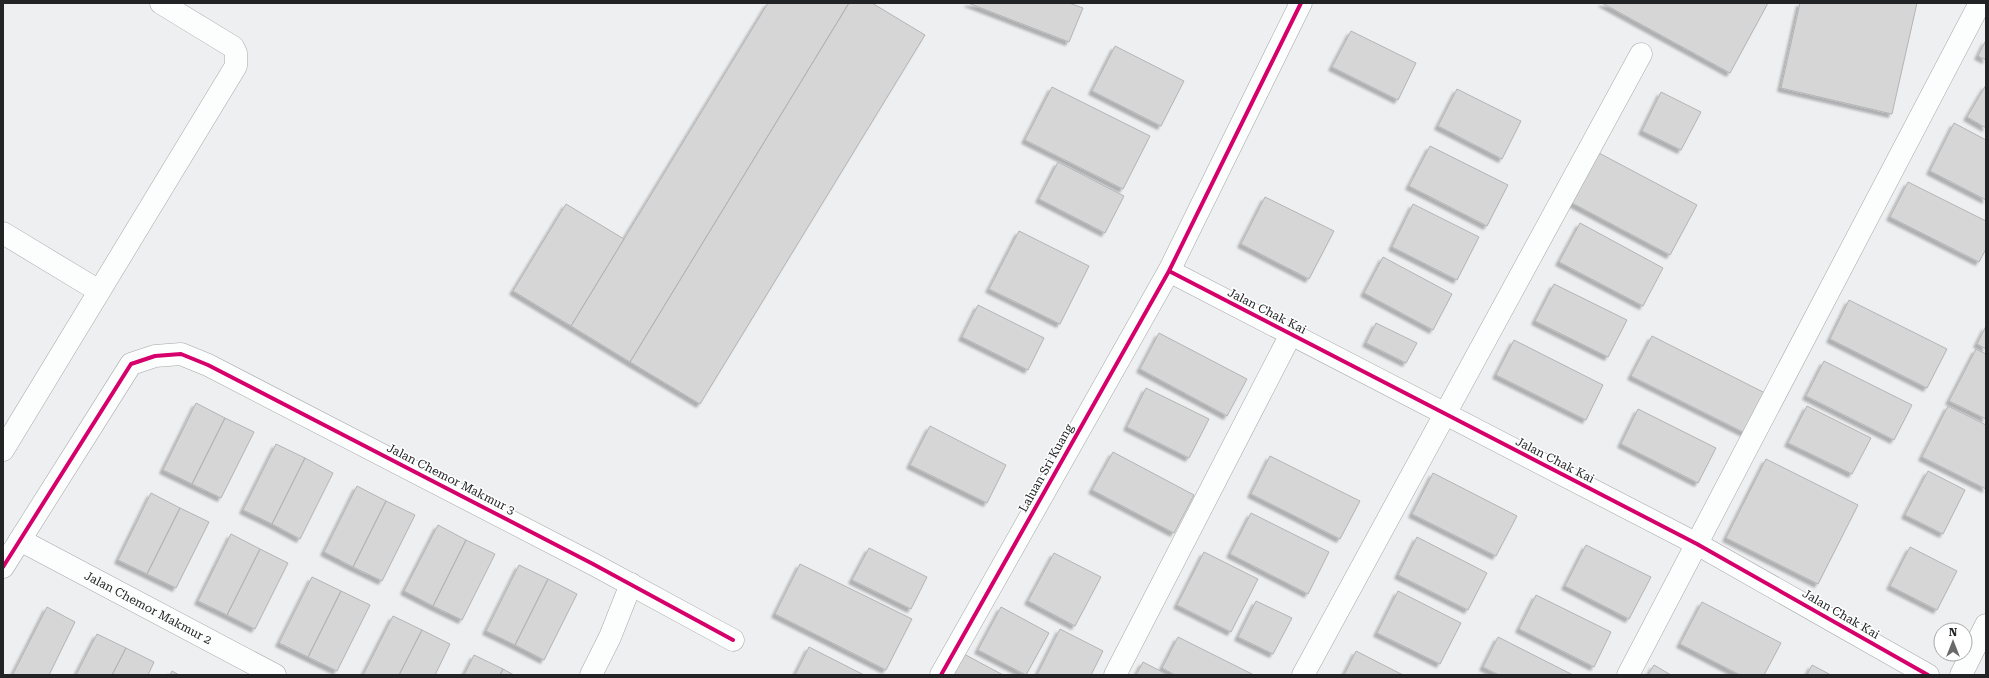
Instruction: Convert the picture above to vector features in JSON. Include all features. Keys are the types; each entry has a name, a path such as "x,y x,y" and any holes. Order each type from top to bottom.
{"street":[{"path":"3,450 236,66 236,53 234,46 161,3"},
{"name":"Laluan Sri Kuang","path":"941,675 1168,271 1301,3"},
{"path":"1628,675 1980,3"},
{"path":"1303,675 1641,54"},
{"path":"3,233 99,291"},
{"name":"Jalan Chak Kai","path":"1168,271 1697,544 1928,675"},
{"path":"1115,675 1291,334"},
{"name":"Jalan Chemor Makmur 3","path":"3,567 131,364 155,356 181,354 208,366 631,584 733,640"},
{"name":"Jalan Chemor Makmur 2","path":"20,540 275,675"},
{"path":"592,675 610,637 631,584"},
{"path":"1961,675 1986,625"}],"building":[{"path":"768,3 849,3 630,362 571,326"},
{"path":"849,3 872,3 925,35 700,404 630,362"},
{"path":"968,3 1069,3 1083,8 1069,42"},
{"path":"1602,3 1768,3 1730,73"},
{"path":"1800,3 1917,3 1892,114 1781,88"},
{"path":"1351,31 1416,63 1398,100 1332,67"},
{"path":"1986,40 1986,60 1978,56"},
{"path":"1115,46 1184,81 1161,126 1092,91"},
{"path":"1986,85 1986,128 1967,117"},
{"path":"1052,87 1150,136 1123,189 1025,140"},
{"path":"1457,89 1521,121 1502,159 1438,126"},
{"path":"1661,92 1701,112 1681,150 1642,131"},
{"path":"1954,123 1986,140 1986,200 1930,171"},
{"path":"1430,146 1508,185 1487,226 1409,186"},
{"path":"1599,153 1697,205 1670,255 1572,203"},
{"path":"1058,162 1124,196 1105,233 1039,199"},
{"path":"1908,182 1986,221 1986,249 1979,262 1890,217"},
{"path":"1265,197 1334,231 1309,279 1241,244"},
{"path":"566,204 624,239 571,326 513,291"},
{"path":"1413,204 1479,237 1457,280 1392,247"},
{"path":"1580,223 1663,268 1643,306 1559,262"},
{"path":"1019,231 1089,266 1060,324 989,289"},
{"path":"1383,257 1452,294 1433,330 1364,293"},
{"path":"1554,284 1627,320 1608,357 1535,321"},
{"path":"1849,300 1947,349 1927,388 1830,339"},
{"path":"978,305 1044,338 1028,370 962,337"},
{"path":"1376,323 1417,343 1406,363 1366,343"},
{"path":"1986,326 1986,349 1977,344"},
{"path":"1159,333 1247,379 1227,416 1140,369"},
{"path":"1652,336 1765,393 1745,433 1631,376"},
{"path":"1514,340 1603,385 1586,420 1496,375"},
{"path":"1976,349 1986,354 1986,419 1949,401"},
{"path":"1824,361 1912,405 1894,440 1806,396"},
{"path":"1146,388 1209,419 1189,458 1127,427"},
{"path":"196,403 225,418 192,484 163,470"},
{"path":"1807,406 1871,438 1852,474 1788,443"},
{"path":"1948,406 1986,425 1986,489 1922,457"},
{"path":"1638,409 1716,448 1698,483 1621,444"},
{"path":"225,418 254,432 221,498 192,484"},
{"path":"930,426 1006,465 987,503 910,465"},
{"path":"276,444 305,458 272,524 243,510"},
{"path":"1113,452 1194,495 1174,533 1092,490"},
{"path":"1270,456 1360,501 1340,539 1251,494"},
{"path":"305,458 333,473 300,539 272,524"},
{"path":"1766,459 1858,505 1818,584 1726,538"},
{"path":"1928,471 1965,490 1943,534 1905,515"},
{"path":"1433,473 1517,516 1496,556 1412,514"},
{"path":"357,486 386,501 353,567 324,552"},
{"path":"151,493 180,508 147,574 118,560"},
{"path":"386,501 415,515 382,581 353,567"},
{"path":"180,508 209,522 176,588 147,574"},
{"path":"1251,513 1329,552 1308,594 1230,554"},
{"path":"438,525 466,540 433,606 404,591"},
{"path":"231,534 260,549 227,615 198,601"},
{"path":"1417,537 1487,573 1468,610 1398,575"},
{"path":"466,540 495,554 462,620 433,606"},
{"path":"1586,545 1651,577 1629,619 1565,586"},
{"path":"1910,547 1957,571 1937,610 1890,586"},
{"path":"869,548 927,577 911,609 852,580"},
{"path":"260,549 288,563 255,629 227,615"},
{"path":"1204,552 1258,579 1231,632 1177,605"},
{"path":"1054,553 1101,577 1075,626 1028,601"},
{"path":"800,564 912,619 886,670 775,614"},
{"path":"519,565 548,579 515,645 486,631"},
{"path":"312,577 341,591 308,657 279,643"},
{"path":"548,579 577,594 544,660 515,645"},
{"path":"341,591 370,605 337,671 308,657"},
{"path":"1398,591 1461,623 1440,664 1377,633"},
{"path":"1536,595 1611,632 1594,667 1519,629"},
{"path":"1256,601 1292,618 1273,654 1238,637"},
{"path":"1702,602 1781,643 1764,675 1740,675 1680,644"},
{"path":"47,607 75,622 49,675 15,675 13,674"},
{"path":"1001,607 1049,633 1026,675 978,650"},
{"path":"393,616 422,630 399,675 363,675"},
{"path":"1060,629 1103,651 1091,675 1037,675"},
{"path":"422,630 450,644 435,675 399,675"},
{"path":"97,634 126,648 112,675 76,675"},
{"path":"1178,637 1254,675 1175,675 1162,668"},
{"path":"1498,637 1573,675 1499,675 1483,667"},
{"path":"809,647 864,675 795,675"},
{"path":"126,648 154,662 148,675 112,675"},
{"path":"1356,651 1403,675 1344,675"},
{"path":"964,654 1003,675 953,675"},
{"path":"474,655 503,669 500,675 464,675"},
{"path":"1143,662 1168,675 1136,675"},
{"path":"1654,665 1671,675 1648,675"},
{"path":"1812,665 1831,675 1807,675"},
{"path":"503,669 514,675 500,675"},
{"path":"172,671 179,675 170,675"}],"cycle path":[{"path":"941,675 1169,271 1301,3"},
{"path":"1169,271 1697,544 1928,675"},
{"path":"3,567 131,364 155,356 181,354 208,365 593,564 733,640"}]}
